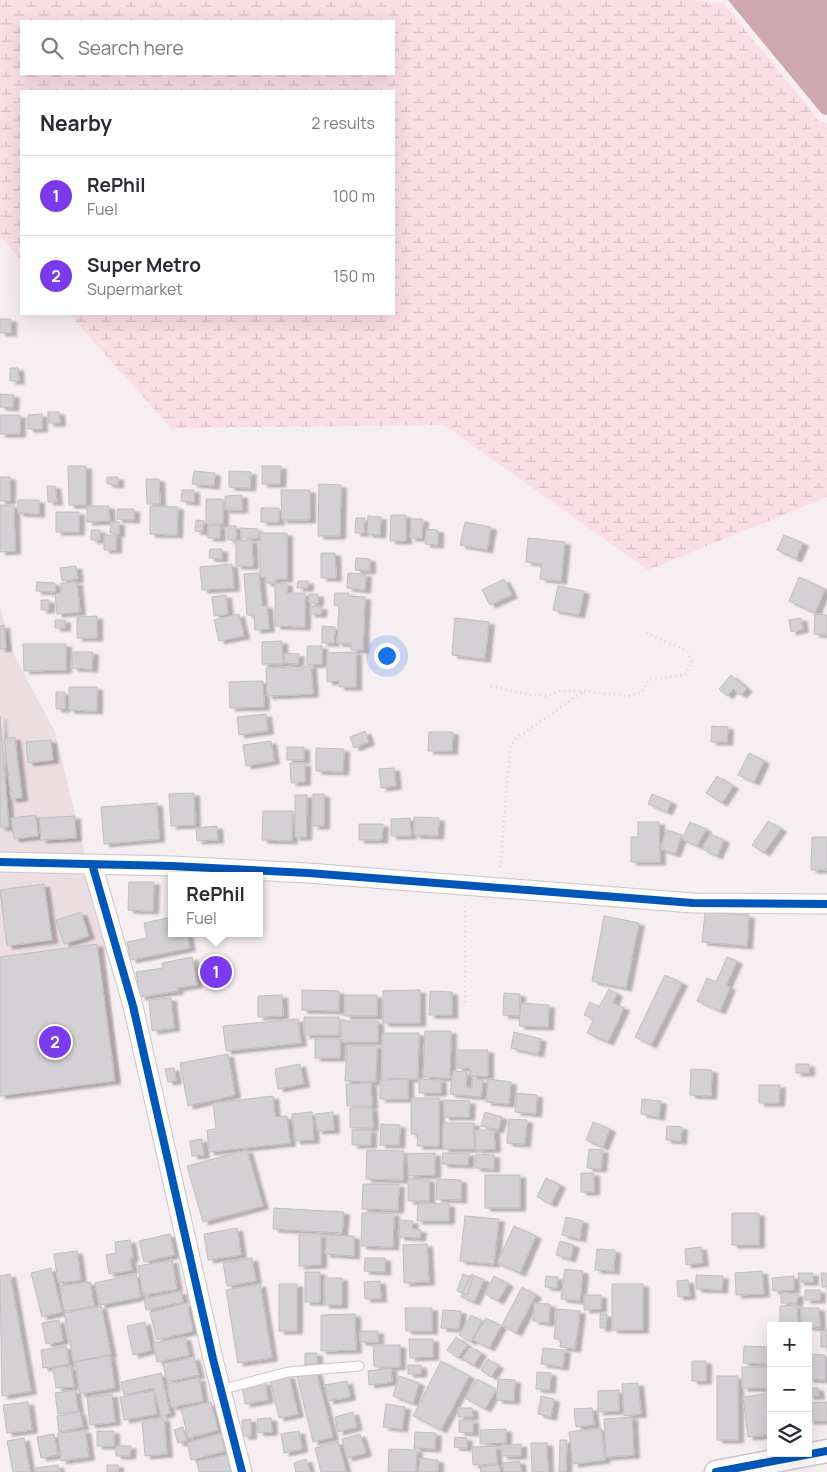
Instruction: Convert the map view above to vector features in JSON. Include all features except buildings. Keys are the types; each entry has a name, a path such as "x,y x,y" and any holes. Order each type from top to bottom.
{"street":[{"path":"0,862 172,866 308,873 693,903 827,904"},
{"path":"92,864 133,1006 220,1390 242,1472"},
{"path":"716,1472 788,1466 827,1451"}],"lane":[{"path":"220,1390 288,1372 359,1366"}],"path":[{"path":"491,686 525,694 544,696 561,691 584,691 627,696 641,693 649,679 685,674 692,662 687,651 644,632"},
{"path":"498,887 510,748 515,739 584,691"},
{"path":"465,886 466,1005"}],"shaded area":[{"path":"728,0 827,0 827,115 822,114"},
{"path":"0,607 13,653 55,732 102,925 121,1082 0,1098"}],"green space":[{"path":"0,0 690,0 724,4 819,121 827,123 827,497 648,570 444,425 171,428 70,315 395,315 395,90 20,90 20,259 0,236"}],"cycle path":[{"path":"0,862 172,866 308,873 693,903 827,904"},
{"path":"92,864 133,1006 213,1359 242,1472"},
{"path":"716,1472 827,1451"}],"place":[{"name":"RePhil","path":"216,972"},
{"name":"Super Metro","path":"55,1042"}]}
